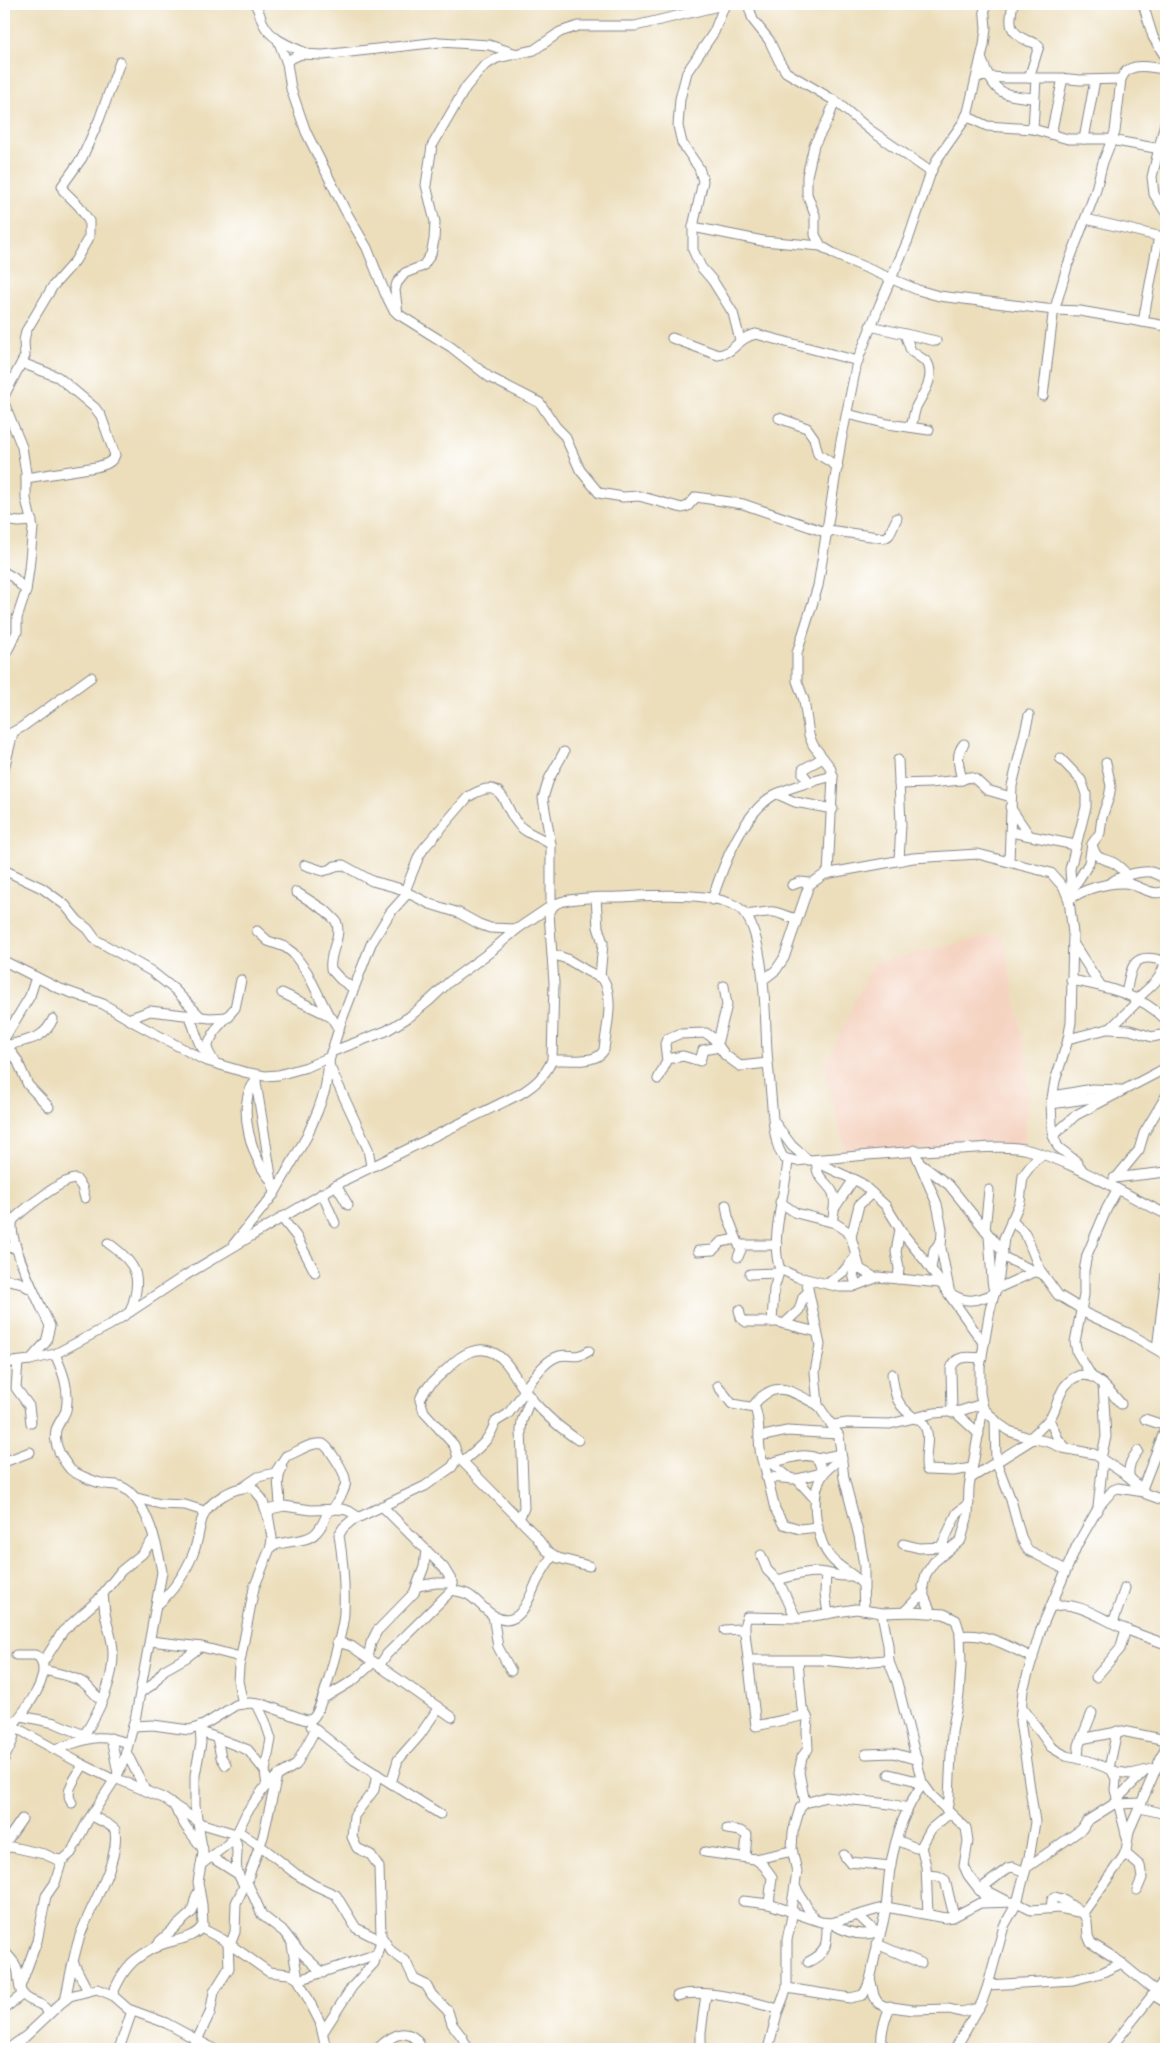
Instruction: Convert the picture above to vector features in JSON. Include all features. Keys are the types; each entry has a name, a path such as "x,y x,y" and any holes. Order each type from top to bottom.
{"street":[{"path":"255,4 264,25 278,40 308,54"},
{"path":"398,314 395,290 397,283 405,274 422,266 431,254 434,240 435,222 426,185 432,146 475,75 492,60 540,47 560,32 578,26 635,26 726,4"},
{"path":"726,4 714,32 687,72 678,114 682,143 698,168 703,181 693,227 692,250 701,267 733,313 740,340"},
{"path":"748,4 753,20 769,40 778,61 786,72 835,101 870,130 931,172"},
{"path":"828,874 833,809 833,776 830,767 813,745 809,735 804,700 797,681 797,653 818,586 858,360 870,326 892,280 908,240 931,172 966,116 977,76 986,28 984,4"},
{"path":"1012,4 1010,22 1013,30 1020,37 1039,46 1032,78 1034,98 1033,129"},
{"path":"1144,4 1153,37 1166,58"},
{"path":"278,40 286,61 291,89 306,132 348,216 367,248 388,301 398,314 434,334 489,377 540,403 556,427 565,436 580,470 599,493 639,496 682,508 688,506 696,496 704,497 743,504 828,531 885,538 889,535 897,518"},
{"path":"286,61 299,54 323,54 440,42 489,44 518,54"},
{"path":"981,58 989,77 1001,92 1011,96 1034,98"},
{"path":"4,396 26,354 24,341 26,331 53,286 75,261 89,237 89,222 79,206 63,190 62,186 82,158 99,120 120,62"},
{"path":"1043,396 1054,310 1112,140 1117,122 1124,72 1131,67 1166,69"},
{"path":"977,76 1095,80 1122,79"},
{"path":"1049,78 1061,89"},
{"path":"1051,134 1063,78"},
{"path":"1084,139 1095,80"},
{"path":"821,246 815,235 815,215 808,200 808,176 814,145 835,101"},
{"path":"966,116 987,126 1033,129 1068,139 1112,140 1162,150"},
{"path":"1166,119 1162,150 1153,170 1152,188 1166,213"},
{"path":"1086,219 1162,237 1144,322"},
{"path":"693,227 763,241 821,246 836,255 892,280 939,296 1054,310 1080,310 1166,326"},
{"path":"870,326 936,341"},
{"path":"905,334 911,350 927,362 930,370 928,384 916,408 911,427"},
{"path":"672,338 718,355 731,350 740,340 747,336 763,335 858,360"},
{"path":"22,363 58,377 95,408 101,416 115,455 107,464 96,467 26,478"},
{"path":"4,402 20,441 26,478 26,499 32,521 33,539 26,591 16,632 4,657"},
{"path":"847,414 879,422 929,430"},
{"path":"779,418 807,428 814,438 818,454 838,467"},
{"path":"4,520 32,521"},
{"path":"4,572 14,578 26,591"},
{"path":"4,737 13,733 91,677"},
{"path":"1009,861 1011,797 1029,715"},
{"path":"4,769 13,733"},
{"path":"962,780 959,756 964,744"},
{"path":"4,1363 30,1360 55,1354 110,1325 281,1217 336,1185 537,1084 548,1071 552,1060 554,983 549,922 551,908 551,845 543,798 550,779 564,752"},
{"path":"810,782 803,774 803,769 823,758"},
{"path":"1060,758 1081,780 1086,794 1083,821 1070,869 1072,942 1071,1022 1068,1039 1055,1081 1052,1100 1053,1136 1058,1147 1076,1161 1083,1173"},
{"path":"898,760 901,824 900,861"},
{"path":"1071,897 1088,863 1092,844 1100,833 1102,817 1110,792 1110,773 1106,763"},
{"path":"712,900 734,845 746,825 764,803 777,794 833,776"},
{"path":"899,784 962,780 969,777 975,779 987,790 1011,797"},
{"path":"231,1248 274,1194 298,1153 318,1110 338,1030 371,944 383,923 407,892 419,856 424,848 468,797 476,792 490,789 502,794 517,824 551,845"},
{"path":"777,794 796,802 833,809"},
{"path":"1010,807 1029,835"},
{"path":"1011,832 1075,845"},
{"path":"1092,844 1097,856 1103,860 1113,862 1128,876"},
{"path":"763,980 776,970 784,958 807,888 811,883 828,874 931,856 978,854 1050,873 1071,897"},
{"path":"305,866 323,871 343,865 372,881 407,892 484,926 503,929 517,928"},
{"path":"4,870 42,888 65,905 96,940 151,971 174,988 201,1017"},
{"path":"1109,885 1120,877 1151,872 1166,879"},
{"path":"792,885 804,882 811,883"},
{"path":"1071,897 1088,890 1125,883 1158,893 1166,890"},
{"path":"296,892 326,911 336,920 337,941 332,958 332,969 340,979 354,989"},
{"path":"273,1182 262,1169 246,1123 247,1098 256,1079 290,1072 330,1058 386,1031 430,1000 448,982 490,952 517,928 557,903 596,898 686,896 736,906 747,914 758,947 763,980 774,1123 779,1151 784,1158 788,1160 812,1160 914,1150 992,1147 1023,1149 1058,1159 1166,1214"},
{"path":"596,898 598,927 603,943 600,977"},
{"path":"747,914 772,912 784,914 790,919 797,918"},
{"path":"258,931 268,941 293,953 307,972 329,1016"},
{"path":"1072,942 1101,986"},
{"path":"552,954 561,956 606,982 609,1005 603,1053 592,1059 552,1060"},
{"path":"1109,1029 1127,1012 1137,1000 1154,985 1160,978 1166,961 1148,958 1139,959 1134,964 1127,994 1127,1012"},
{"path":"4,961 58,988 103,1004 193,1055 212,1058 256,1079"},
{"path":"5,1044 30,996 36,977"},
{"path":"212,1058 207,1049 209,1042 217,1028 229,1017 235,1008 241,980"},
{"path":"1071,980 1127,994 1154,1008 1166,1020"},
{"path":"718,1045 727,1004 724,986"},
{"path":"282,993 311,1005 329,1016 338,1030"},
{"path":"128,1019 150,1011 201,1017 229,1017"},
{"path":"188,1015 192,1021 200,1047 212,1058"},
{"path":"5,1044 39,1037 47,1030 53,1019"},
{"path":"1068,1039 1109,1029 1130,1030 1152,1037 1166,1034"},
{"path":"658,1079 667,1059 665,1044 667,1038 672,1035 706,1033 709,1034 725,1055 740,1066 768,1063"},
{"path":"5,1044 17,1060 28,1086 49,1107"},
{"path":"667,1059 683,1056 700,1061 703,1050 718,1045"},
{"path":"330,1058 368,1149 371,1166"},
{"path":"1053,1136 1076,1115 1166,1068"},
{"path":"256,1079 274,1194"},
{"path":"1052,1100 1092,1088 1124,1090"},
{"path":"1052,1100 1111,1096"},
{"path":"1116,1178 1139,1150 1146,1129 1166,1096"},
{"path":"774,1123 792,1146 812,1160 854,1179 886,1206 900,1229 984,1344"},
{"path":"914,1150 937,1204 950,1296"},
{"path":"932,1612 926,1603 924,1592 926,1574 934,1562 961,1540 964,1533 972,1468 983,1406 980,1376 982,1358 1003,1254 1004,1238 1020,1202 1024,1176 1035,1160 1042,1155"},
{"path":"772,1322 774,1289 779,1271 777,1245 780,1202 788,1160"},
{"path":"812,1160 818,1176 833,1195 834,1209 832,1222"},
{"path":"921,1165 949,1185 1003,1254 1040,1273"},
{"path":"1099,1181 1166,1172"},
{"path":"11,1224 18,1215 68,1180 76,1179 79,1182 85,1198"},
{"path":"834,1209 854,1179"},
{"path":"336,1185 348,1204"},
{"path":"989,1190 987,1233 995,1291"},
{"path":"1092,1377 1077,1352 1075,1342 1084,1295 1084,1271 1087,1255 1107,1208 1117,1190"},
{"path":"322,1193 335,1223"},
{"path":"851,1237 859,1205 872,1193"},
{"path":"780,1202 796,1213 832,1222 847,1231 851,1237 862,1272 870,1275 873,1279"},
{"path":"4,1206 34,1292 50,1326 46,1342 30,1360"},
{"path":"726,1206 738,1248"},
{"path":"281,1217 296,1236 315,1272"},
{"path":"1011,1220 1025,1233 1040,1273 1058,1295 1080,1310 1166,1354"},
{"path":"898,1279 899,1268 896,1252 900,1229"},
{"path":"4,1235 15,1242"},
{"path":"920,1282 927,1272 931,1270 934,1250 942,1241"},
{"path":"4,1248 15,1242"},
{"path":"698,1251 709,1252 721,1242 738,1248 749,1244 777,1245"},
{"path":"108,1243 127,1257 134,1270 138,1288 130,1312"},
{"path":"827,1284 844,1272 857,1259"},
{"path":"856,1285 853,1274 857,1259"},
{"path":"750,1274 779,1271 796,1277 846,1287 873,1279 940,1283"},
{"path":"950,1296 963,1301 975,1301 1040,1273"},
{"path":"1157,1349 1166,1274"},
{"path":"4,1279 20,1282 34,1292"},
{"path":"806,1279 820,1345 815,1372 818,1405 838,1434 844,1478 864,1565 864,1610"},
{"path":"784,1324 799,1310 803,1297 808,1292"},
{"path":"739,1310 741,1318 746,1322 772,1322 817,1332"},
{"path":"578,1440 559,1428 524,1389 502,1359 488,1350 472,1351 458,1358 428,1387 420,1400 424,1412 454,1445 461,1459 535,1535 546,1550 558,1558 589,1566"},
{"path":"306,1720 313,1718 324,1698 344,1607 339,1535 343,1528 358,1517 425,1486 452,1468 488,1438 492,1433 494,1422 508,1414 524,1389 542,1367 561,1356 579,1357 590,1351"},
{"path":"4,2009 21,1991 37,1941 46,1896 55,1883 62,1860 71,1853 116,1777 127,1748 141,1692 162,1572 154,1538 137,1498 127,1489 118,1485 102,1484 75,1473 71,1470 58,1448 55,1440 56,1430 66,1409 67,1397 64,1374 55,1354"},
{"path":"979,1434 954,1412 951,1369 952,1363 962,1358 982,1358"},
{"path":"18,1362 16,1388 29,1406 31,1423"},
{"path":"892,1374 896,1400 902,1407 921,1419 928,1439 927,1470 953,1471 972,1468"},
{"path":"971,1478 996,1461 1014,1452 1032,1438 1048,1419 1065,1386 1081,1375 1086,1374 1103,1384 1121,1404"},
{"path":"1097,1509 1106,1437 1103,1384"},
{"path":"718,1386 732,1404 753,1406"},
{"path":"753,1406 767,1392 785,1389 795,1392 818,1405"},
{"path":"519,1519 524,1508 521,1430 522,1421 531,1397"},
{"path":"753,1406 757,1412 760,1456 794,1479 815,1499"},
{"path":"833,1425 850,1423 884,1425 921,1419 934,1413 954,1412 983,1406"},
{"path":"983,1406 995,1421 1009,1431 1049,1442 1066,1449 1089,1452 1129,1477 1150,1496 1166,1499"},
{"path":"900,1422 902,1407"},
{"path":"1048,1419 1058,1439 1066,1449"},
{"path":"1143,1491 1166,1426 1146,1419"},
{"path":"995,1421 996,1461 1011,1500 1023,1543 1028,1550 1066,1570"},
{"path":"759,1437 787,1431 838,1434"},
{"path":"157,1605 170,1594 183,1574 193,1554 204,1511 213,1502 227,1493 242,1488 258,1477 275,1473 286,1456 310,1445 320,1443 326,1445 348,1482 345,1490 310,1538 271,1546"},
{"path":"1129,1477 1129,1465 1132,1457 1138,1451"},
{"path":"4,1462 30,1452"},
{"path":"768,1463 803,1456 817,1458 842,1456"},
{"path":"766,1477 794,1479 821,1475 842,1456"},
{"path":"817,1458 821,1475 815,1499 818,1527 822,1542 830,1557 852,1576 860,1580 864,1590"},
{"path":"278,1506 280,1500 277,1480 282,1467 282,1460"},
{"path":"768,1463 766,1477 775,1509 782,1524 800,1529 818,1527"},
{"path":"242,1488 253,1488 258,1492 268,1517 272,1538 271,1546 254,1588 240,1657 238,1681 243,1704"},
{"path":"957,2048 979,2008 988,1985 1004,1926 1017,1902 1035,1822 1020,1721 1023,1690 1041,1629 1077,1545 1097,1509 1113,1490 1118,1488 1143,1491"},
{"path":"137,1498 160,1504 185,1505 204,1511"},
{"path":"941,1547 957,1512 969,1503"},
{"path":"268,1517 271,1509 278,1506 297,1506 311,1510 342,1509 358,1517"},
{"path":"382,1506 444,1568 452,1587"},
{"path":"10,1725 20,1716 33,1699 42,1667 63,1631 103,1594 121,1571 142,1554 154,1538"},
{"path":"903,1544 919,1548 955,1545"},
{"path":"373,1662 371,1643 377,1631 411,1597 424,1567 426,1550"},
{"path":"417,1586 436,1583 452,1587 467,1594 502,1620 516,1618 529,1602 544,1567 553,1555"},
{"path":"761,1555 767,1570 778,1580 796,1618"},
{"path":"828,1614 825,1594 826,1573 830,1557"},
{"path":"778,1580 806,1573 826,1573 843,1577 852,1576"},
{"path":"324,1698 354,1680 373,1662 387,1654 452,1587"},
{"path":"1113,1623 1125,1588"},
{"path":"904,1612 924,1592"},
{"path":"55,1749 87,1736 108,1681 113,1652 105,1616 103,1594"},
{"path":"1051,1607 1065,1604 1075,1606 1126,1629 1166,1644"},
{"path":"806,1714 756,1726 745,1633 747,1617 796,1618 856,1609 882,1613 932,1612 944,1614 956,1620 959,1624 961,1666 959,1695 952,1732 949,1811 931,1829 921,1848 926,1866 928,1914"},
{"path":"787,1988 850,1998 863,1995 870,1982 878,1937 886,1907 891,1866 897,1840 910,1804 922,1785 918,1760 901,1704 897,1682 889,1662 888,1640 882,1613"},
{"path":"493,1615 498,1647 511,1671"},
{"path":"725,1630 739,1629 745,1633"},
{"path":"1096,1677 1120,1649 1126,1629"},
{"path":"960,1636 976,1634 988,1637 1033,1658"},
{"path":"150,1641 200,1647 240,1657"},
{"path":"337,1642 351,1646 452,1717"},
{"path":"141,1692 152,1685 164,1670 200,1647"},
{"path":"16,1655 35,1655 41,1659 42,1667"},
{"path":"748,1660 822,1660 851,1663 885,1660 889,1662"},
{"path":"798,1661 802,1708 808,1719 808,1749 802,1756 799,1772 805,1803"},
{"path":"42,1667 78,1680 102,1700"},
{"path":"257,1704 266,1721 271,1739 265,1771 269,1809"},
{"path":"133,1726 153,1725 189,1730 200,1729 236,1705 266,1704 306,1720 315,1730 354,1760 440,1814"},
{"path":"391,1783 398,1760 420,1735 438,1707"},
{"path":"1022,1707 1051,1747 1066,1756 1131,1774 1156,1768 1166,1760"},
{"path":"1078,1759 1081,1739 1092,1713"},
{"path":"20,1716 55,1723 87,1736 111,1738 127,1748 145,1790"},
{"path":"10,1725 83,1765 116,1777 173,1803 198,1822 236,1834 260,1845 314,1886 336,1895 356,1928 383,1941 395,1955 406,1962 414,1979 426,1984 432,1995 448,2010 452,2024 468,2049"},
{"path":"4,1759 13,1740 10,1725"},
{"path":"200,1729 248,1750 265,1771"},
{"path":"112,1995 127,1967 135,1960 157,1947 186,1938 201,1928 204,1918 198,1882 203,1849 195,1806 195,1777 201,1743 200,1729"},
{"path":"202,1864 236,1834 247,1812 267,1785 277,1776 296,1765 315,1730"},
{"path":"1081,1739 1117,1731 1166,1740"},
{"path":"1117,1731 1110,1769 1116,1779 1114,1785 1117,1802 1127,1839"},
{"path":"111,1738 116,1777"},
{"path":"217,1738 221,1757 226,1764"},
{"path":"1082,1913 1125,1853 1129,1831 1166,1746"},
{"path":"866,1754 893,1753 918,1760"},
{"path":"72,1804 69,1799 69,1792 83,1765"},
{"path":"981,1889 1008,1868 1013,1867 1025,1870 1082,1829 1087,1821 1117,1802 1144,1772"},
{"path":"323,2032 352,1987 372,1967 383,1941 380,1931 381,1904 378,1864 371,1855 357,1848 352,1837 354,1816 374,1790 376,1774"},
{"path":"890,1774 913,1780 922,1785 964,1825 968,1833 964,1866 989,1902"},
{"path":"190,2049 197,2040 210,2013 214,1992 229,1968 229,1944 235,1932 236,1903 246,1884 260,1845 277,1776"},
{"path":"768,2049 778,2009 787,1988 787,1940 797,1872 792,1851 796,1819 800,1808 805,1803 819,1798 833,1797 910,1804 932,1796"},
{"path":"1117,1802 1141,1805 1166,1814"},
{"path":"173,1803 186,1827 203,1849"},
{"path":"65,2000 80,1937 113,1860 116,1841 115,1830 111,1825 99,1821 92,1815"},
{"path":"4,1847 22,1820"},
{"path":"726,1829 740,1831 747,1836 745,1857"},
{"path":"236,1834 238,1874"},
{"path":"897,1840 916,1848 921,1848"},
{"path":"4,1847 44,1854 62,1860"},
{"path":"705,1852 755,1859 792,1851"},
{"path":"1125,1853 1140,1866 1142,1878 1137,1890"},
{"path":"844,1855 849,1862 891,1866"},
{"path":"211,1857 238,1874 246,1884 262,1915 284,1932 298,1950 323,1973"},
{"path":"755,1859 764,1866 772,1877 769,1904"},
{"path":"926,1875 938,1876 945,1880 954,1916"},
{"path":"796,1888 814,1919"},
{"path":"981,1889 1007,1901"},
{"path":"157,1947 160,1941 192,1912 199,1891"},
{"path":"743,1901 769,1904 829,1923 856,1934 878,1937"},
{"path":"829,1923 886,1907 946,1918 980,1904 1007,1901 1017,1902 1031,1910 1059,1908 1082,1913 1087,1921 1088,1936 1091,1943 1122,1963 1166,2003"},
{"path":"859,1916 878,1937 921,1963"},
{"path":"808,1962 822,1954 825,1948 829,1923"},
{"path":"201,1928 211,1932 269,1972 288,1974 299,1980 377,1954"},
{"path":"292,1940 299,1980 320,2022 326,2048"},
{"path":"4,1950 17,1967 21,1991 28,1999 46,2007 49,2014"},
{"path":"988,1985 1073,1980 1101,1973 1122,1963"},
{"path":"74,1964 88,1991"},
{"path":"1110,2049 1166,1978"},
{"path":"870,1982 878,2003 890,2006 913,2010 949,2009 961,2012 979,2008"},
{"path":"8,2049 26,2036 70,1996 100,1989 112,1995 132,2011 166,2023 214,2049"},
{"path":"677,1996 691,1992 778,2009"},
{"path":"701,2049 701,2032 706,1994"},
{"path":"883,2049 881,2044 882,2028 890,2006"},
{"path":"119,2049 132,2011"},
{"path":"377,2049 389,2038 400,2034 408,2034 414,2037 422,2049"}],"shaded area":[{"path":"1002,933 1028,1062 1025,1146 845,1152 824,1067 873,963"}]}
